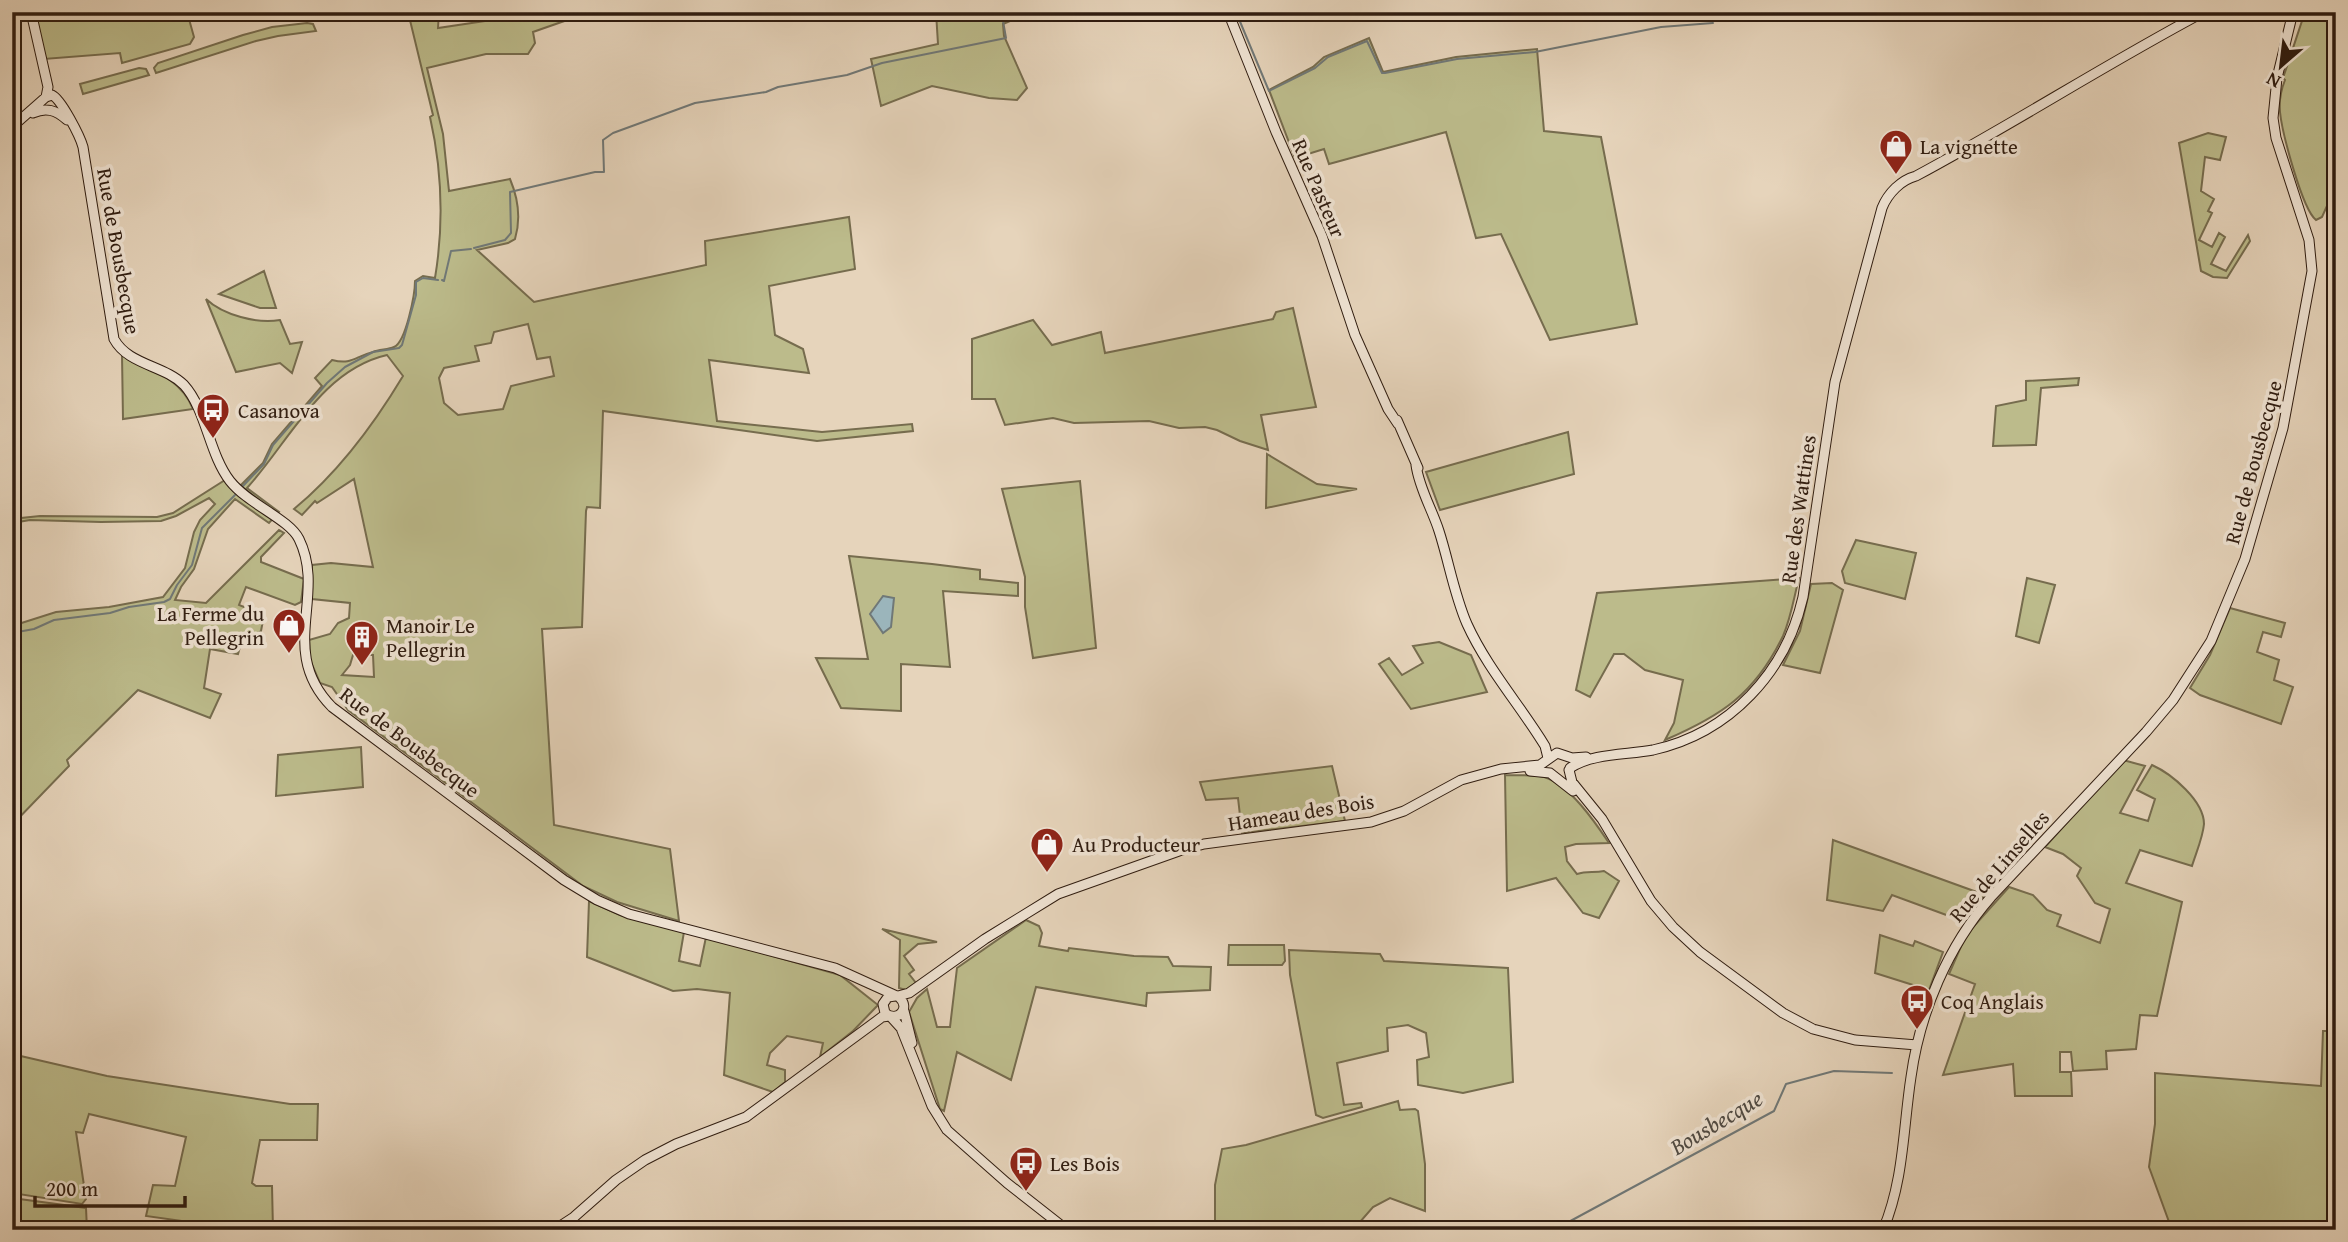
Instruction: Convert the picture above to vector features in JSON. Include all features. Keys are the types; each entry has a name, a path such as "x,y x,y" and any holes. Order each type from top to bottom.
{"street":[{"path":"31,12 48,86 48,104"},
{"name":"Rue Pasteur","path":"1228,12 1276,132 1322,236 1349,320 1426,484 1468,626 1485,657 1546,748 1547,760"},
{"name":"Rue des Wattines","path":"1569,769 1578,764 1614,755 1667,746 1717,723 1754,693 1786,647 1803,597 1832,393 1884,204 1892,191 1908,177 1913,177 1979,142 2204,12"},
{"name":"Rue de Bousbecque","path":"2183,685 2207,647 2236,583 2278,447 2311,279 2312,258 2308,235 2274,128 2273,103 2277,78 2295,12"},
{"name":"Rue de Bousbecque","path":"48,104 55,96 83,147 114,339 126,354 172,376 185,386 227,477 245,497 288,527 298,538 307,575 304,657 315,685 329,704 564,880 597,900 641,918 730,939 850,974 896,996"},
{"path":"12,127 48,104"},
{"path":"48,104 74,128"},
{"name":"Rue de Linselles","path":"1884,1230 1899,1179 1916,1048 1944,968 1969,924 1991,897 2146,732 2183,685"},
{"name":"Rue Pasteur","path":"1521,709 1564,755"},
{"path":"1595,811 1552,775 1547,768 1547,760 1553,754 1564,755 1570,763 1572,782 1595,811 1651,901 1700,952 1804,1025 1842,1038 1916,1048"},
{"name":"Rue des Wattines","path":"1564,755 1581,758 1614,755"},
{"name":"Hameau des Bois","path":"896,996 909,993 1003,927 1064,891 1197,845 1352,826 1380,820 1404,811 1452,784 1484,773 1540,765 1547,760"},
{"path":"1552,775 1563,776 1569,769"},
{"name":"Hameau des Bois","path":"1484,773 1542,771 1552,775"},
{"name":"Rue de Bousbecque","path":"850,974 878,994 884,1003"},
{"name":"Hameau des Bois","path":"904,1009 937,975"},
{"path":"851,1040 889,997 896,996 903,1001 920,1072"},
{"path":"884,1003 884,1009 901,1028 934,1110 945,1127 963,1146 1060,1230"},
{"path":"554,1230 645,1160 676,1144 746,1117 882,1017 898,1016 904,1009"},
{"path":"1020,1194 1067,1230"}],"shaded area":[{"path":"187,12 194,37 190,44 122,63 120,53 44,59 34,15"},
{"path":"408,12 439,12 438,28 526,15 526,12 568,12 570,19 533,32 535,43 528,54 486,54 427,68 443,134 449,191 510,179 518,209 515,239 477,250 534,302 706,265 705,241 849,217 855,269 769,286 775,335 803,349 809,373 709,360 717,421 822,432 912,424 913,431 817,441 603,411 600,508 587,507 586,511 582,627 542,629 554,825 670,849 679,921 617,902 583,886 348,710 332,687 320,683 310,660 309,640 330,634 338,623 349,618 350,603 312,599 312,565 331,563 373,567 354,479 317,503 315,501 302,515 294,509 326,480 354,447 403,376 387,355 364,363 325,392 247,488 279,512 269,523 235,499 208,529 194,569 175,600 206,603 279,530 284,533 261,557 261,562 304,579 301,602 295,605 246,587 239,605 264,615 261,631 251,639 243,636 238,654 210,649 204,688 221,694 210,718 138,690 67,760 69,766 12,825 12,626 56,612 109,607 163,597 185,568 194,532 200,520 215,504 209,498 161,521 30,520 12,523 12,519 40,516 157,517 173,513 225,480 235,491 263,463 272,444 322,386 315,378 332,360 349,361 394,347 402,336 409,317 415,281 423,276 435,278 440,238 440,197 430,117 433,115","holes":["528,324 537,359 550,357 554,376 511,386 503,409 458,415 444,403 439,378 444,368 479,361 475,346 491,343 494,332","353,655 373,655 374,677 342,675 350,665"]},
{"path":"936,12 1031,12 1003,24 1004,36 1027,88 1017,100 989,98 932,86 881,106 871,59 938,44"},
{"path":"2305,12 2336,12 2336,186 2322,217 2316,220 2305,201 2294,169 2284,136 2280,108 2285,80 2283,78"},
{"path":"313,24 316,31 256,41 156,73 154,68 158,63 243,35 272,27"},
{"path":"1369,38 1383,72 1456,57 1537,49 1544,131 1601,137 1637,324 1550,340 1501,234 1476,238 1446,132 1329,164 1324,149 1295,158 1269,90 1313,67 1324,57"},
{"path":"139,68 146,69 149,75 83,94 80,84"},
{"path":"2208,133 2226,137 2220,160 2205,157 2201,191 2214,199 2208,211 2212,213 2199,240 2212,247 2219,233 2225,237 2211,264 2226,271 2248,235 2250,241 2227,278 2213,277 2201,271 2179,143"},
{"path":"264,271 276,308 260,308 219,294"},
{"path":"206,299 222,310 241,317 261,321 280,320 290,344 302,342 292,373 280,363 236,372"},
{"path":"1293,308 1316,407 1261,415 1268,450 1205,427 1179,428 1149,421 1074,423 1053,418 1005,425 995,399 972,399 972,339 1033,320 1052,345 1101,332 1105,353 1273,319 1276,312"},
{"path":"122,355 173,382 188,398 193,409 123,419"},
{"path":"2079,378 2078,385 2041,388 2036,445 1993,446 1996,406 2026,400 2026,381"},
{"path":"1568,432 1574,474 1440,510 1426,472"},
{"path":"1267,454 1317,484 1357,489 1266,508"},
{"path":"1080,481 1096,648 1033,658 1025,607 1025,577 1002,489"},
{"path":"1856,540 1916,553 1905,599 1845,583 1842,571"},
{"path":"849,556 980,570 980,579 1018,583 1018,596 943,591 950,667 901,664 901,711 841,708 816,658 868,659"},
{"path":"1799,578 1786,629 1761,673 1735,701 1703,722 1665,740 1674,723 1683,680 1645,670 1624,654 1614,654 1590,697 1576,690 1597,593"},
{"path":"2027,578 2055,585 2039,643 2016,636"},
{"path":"1832,583 1843,590 1820,673 1783,665 1800,631 1811,584"},
{"path":"2230,608 2285,623 2281,637 2263,632 2257,652 2279,660 2274,680 2293,687 2281,724 2200,695 2190,688 2210,655"},
{"path":"1439,642 1471,655 1487,692 1411,709 1379,664 1389,658 1402,675 1423,663 1413,646"},
{"path":"361,747 363,787 276,796 278,755"},
{"path":"2123,760 2145,766 2120,813 2148,821 2155,799 2137,790 2152,765 2185,789 2203,815 2201,840 2192,866 2140,850 2126,883 2182,902 2157,1016 2140,1015 2136,1049 2106,1051 2107,1069 2073,1071 2071,1052 2060,1052 2060,1072 2071,1072 2072,1096 2015,1096 2013,1064 1943,1075 1975,984 1949,974 1966,935 2009,887 2033,895 2047,910 2061,915 2057,926 2100,943 2110,909 2095,903 2077,876 2081,868 2063,854 2045,847"},
{"path":"1332,766 1345,821 1242,833 1238,798 1206,800 1200,782"},
{"path":"1505,775 1540,776 1563,787 1581,805 1609,843 1565,847 1567,861 1577,874 1604,871 1619,881 1599,918 1583,913 1556,878 1507,891"},
{"path":"1833,840 1985,895 1960,920 1892,895 1883,911 1827,900"},
{"path":"589,901 620,915 684,932 679,961 700,966 706,937 840,975 878,1005 853,1031 820,1057 823,1043 787,1036 770,1053 767,1065 785,1070 785,1082 773,1092 724,1075 730,993 697,989 673,991 587,957"},
{"path":"1026,920 1039,926 1042,933 1039,946 1068,951 1069,948 1168,957 1173,966 1211,967 1210,990 1147,993 1146,1006 1036,987 1011,1080 957,1052 944,1111 940,1109 909,1012 917,998 927,989 937,1027 950,1027 957,968"},
{"path":"882,929 937,942 918,944 904,956 914,970 909,974 916,983 906,990 899,988 900,940"},
{"path":"1880,935 1913,946 1915,941 1943,952 1929,990 1875,973"},
{"path":"1229,945 1284,945 1285,961 1282,965 1228,965"},
{"path":"1289,950 1380,954 1384,961 1508,968 1513,1082 1463,1093 1418,1085 1417,1060 1429,1057 1426,1033 1408,1025 1387,1028 1388,1051 1337,1063 1344,1105 1361,1103 1362,1107 1323,1118 1316,1115 1290,975"},
{"path":"2323,1031 2336,1031 2336,1230 2172,1230 2149,1167 2155,1124 2155,1073 2321,1086"},
{"path":"12,1054 107,1076 290,1104 318,1104 317,1140 260,1140 252,1183 256,1186 272,1186 273,1230 246,1230 146,1216 153,1185 175,1186 186,1137 89,1114 83,1133 76,1132 86,1199 82,1204 12,1193"},
{"path":"1398,1101 1400,1110 1418,1111 1425,1164 1425,1211 1390,1198 1373,1207 1353,1230 1215,1230 1215,1185 1222,1149 1246,1145"},
{"path":"12,1198 86,1208 87,1230 12,1230"}],"water":[{"path":"883,596 894,598 891,627 883,633 870,614"}],"waterway":[{"path":"474,248 505,240 511,233 510,192 604,172 603,140 613,133 695,103 766,92 778,87 847,75 882,63 1006,38 1003,21 1032,12"},
{"path":"1236,12 1269,91 1315,68 1328,57 1367,41 1382,73 1385,73 1457,59 1535,52 1661,27 1713,23"},
{"path":"442,280 444,281 451,251 471,249"},
{"path":"242,487 264,464 273,445 327,383 345,367 373,352 399,348 402,345 416,295 416,282 423,278 438,280"},
{"path":"12,633 34,629 54,620 110,613 170,599 192,565 202,528 235,495"},
{"name":"Bousbecque","path":"1558,1230 1774,1111 1786,1084 1834,1071 1892,1073"}],"place":[{"name":"La vignette","path":"1896,176"},
{"name":"Casanova","path":"213,440"},
{"name":"La Ferme du Pellegrin","path":"289,655"},
{"name":"Manoir Le Pellegrin","path":"362,667"},
{"name":"Au Producteur","path":"1047,874"},
{"name":"Coq Anglais","path":"1917,1031"},
{"name":"Les Bois","path":"1026,1193"}]}
